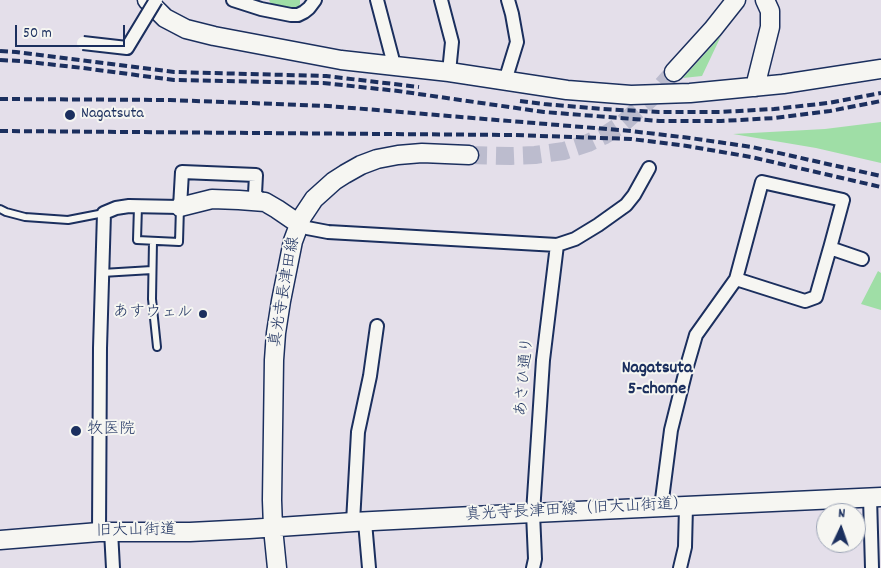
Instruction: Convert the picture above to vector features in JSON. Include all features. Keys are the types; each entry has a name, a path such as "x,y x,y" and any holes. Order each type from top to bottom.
{"street":[{"path":"147,0 165,18 186,28 214,36 341,60 449,72 568,90 631,95 690,93 783,84 881,69"},
{"path":"83,43 99,41 127,48 156,0"},
{"path":"239,1 262,5 282,14 298,14 309,8 315,0"},
{"path":"377,0 393,66"},
{"path":"441,0 452,42 449,72"},
{"path":"505,81 517,42 508,0"},
{"path":"674,72 736,0"},
{"path":"755,87 770,27 770,11 765,0"},
{"name":"真光寺長津田線","path":"277,568 272,500 274,360 281,301 298,224 306,210 323,190 361,165 398,154 469,155"},
{"path":"180,207 182,172 256,174 255,194 298,224 307,228 328,232 557,245 575,239 626,205 634,195 649,168"},
{"path":"661,507 671,430 696,335 736,279 762,182 843,200 816,297 805,301 736,279"},
{"path":"113,568 105,532 100,348 104,213 121,207 180,207 212,199 265,202"},
{"name":"あさひ通り","path":"533,568 535,559 533,513 543,360 557,245"},
{"path":"830,248 862,259"},
{"path":"368,568 359,522 358,432 370,376 377,326"},
{"path":"872,568 875,497"},
{"name":"真光寺長津田線（旧大山街道）","path":"273,528 533,513 875,497"},
{"path":"680,568 685,547 686,506"},
{"name":"旧大山街道","path":"0,540 105,532 190,532 273,528"}],"lane":[{"path":"138,206 137,240 179,242 180,207"},
{"path":"0,209 25,217 68,220 104,213"},
{"path":"153,241 152,299 157,347"},
{"path":"102,273 152,270"}],"green space":[{"path":"269,0 300,0 300,4 292,9 271,4"},
{"path":"721,36 702,76 683,78"},
{"path":"881,122 881,163 816,148 733,134 825,129"},
{"path":"878,271 881,273 881,310 861,304"}],"tunnel":[{"path":"469,155 535,155 564,151 588,143 622,124 650,99 674,72"}],"railway":[{"path":"0,51 174,72 326,76 419,87"},
{"path":"0,60 83,68 174,80 323,83 398,91 544,112 659,121 721,121 775,118 830,111 881,101"},
{"path":"520,101 602,109 659,112 720,112 828,103 881,93"},
{"path":"0,99 170,100 328,106 631,131 752,147 881,176"},
{"path":"0,131 514,135 631,139 751,157 881,187"}],"place":[{"name":"Nagatsuta","path":"70,115"},
{"name":"あすウェル","path":"203,314"},
{"name":"牧医院","path":"76,431"}],"district":[{"name":"Nagatsuta 5-chome","path":"657,380"}]}
